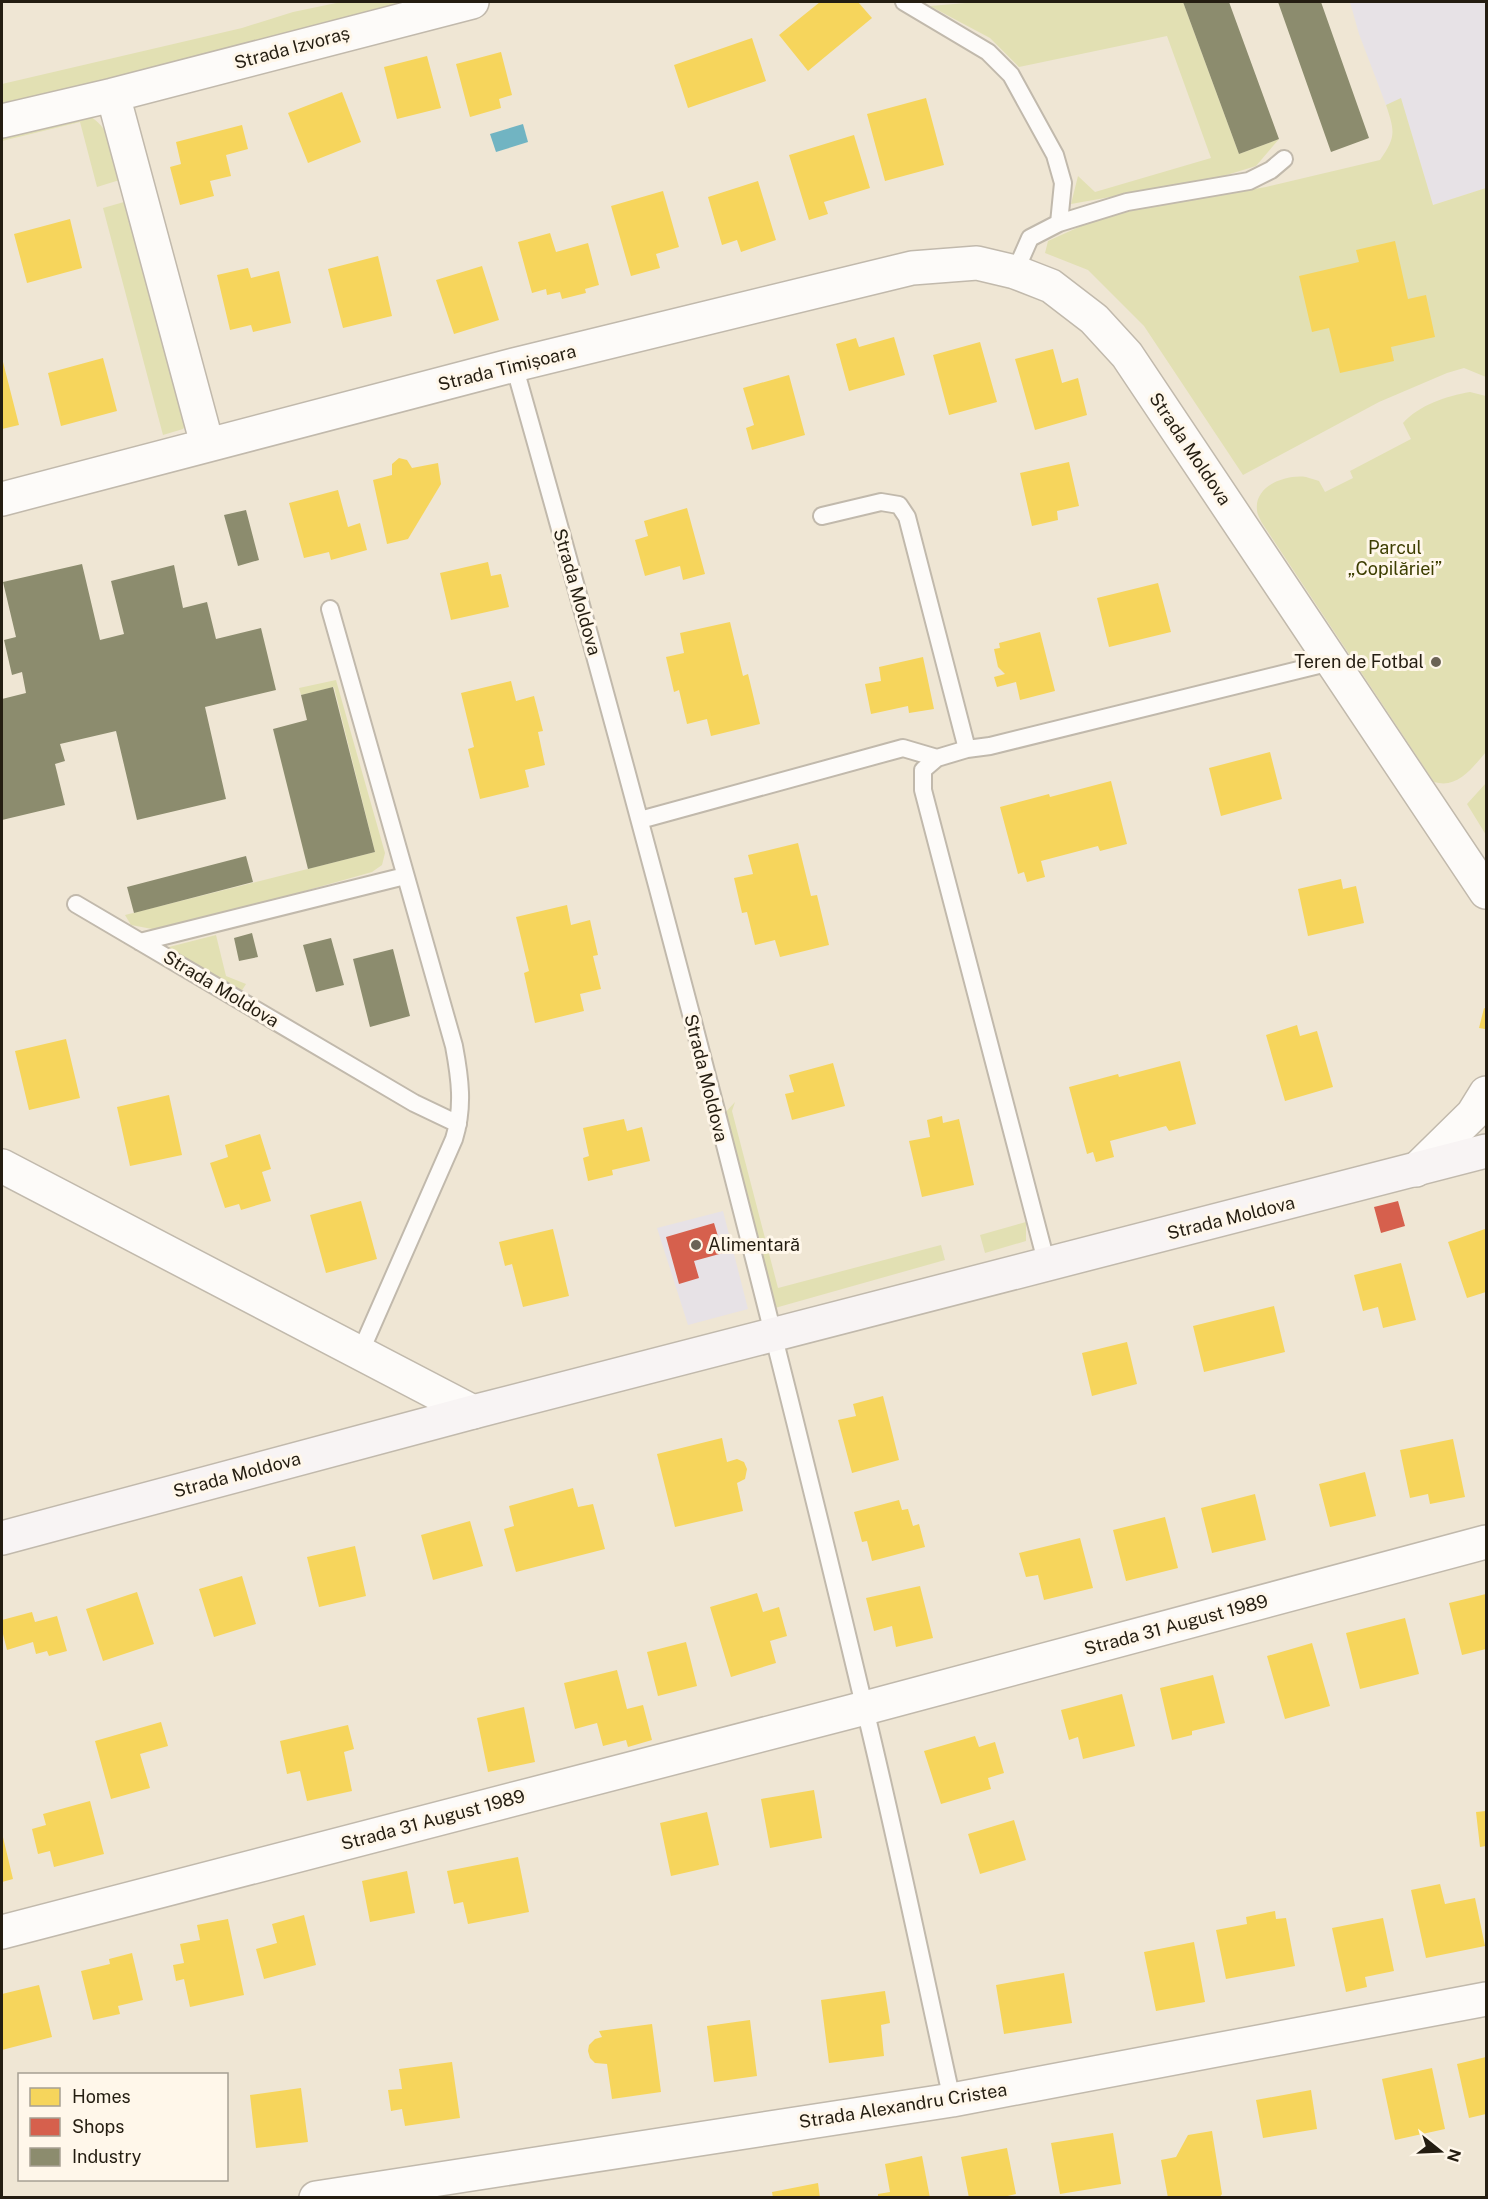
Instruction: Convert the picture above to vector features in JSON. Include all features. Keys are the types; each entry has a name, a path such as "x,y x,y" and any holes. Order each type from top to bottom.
{"street":[{"name":"Strada Izvoraș","path":"2,121 113,95 472,2"},
{"path":"113,95 207,444"},
{"name":"Strada Timișoara","path":"2,499 514,366 912,268 977,263 1015,272"},
{"name":"Strada Moldova","path":"1015,272 1051,286 1094,319 1128,355 1486,892"},
{"path":"1416,1170 1473,1114 1486,1093"},
{"name":"Strada Moldova","path":"2,1538 772,1335 1486,1151"},
{"path":"2,1166 474,1413"},
{"name":"Strada 31 August 1989","path":"2,1932 865,1708 1486,1542"},
{"name":"Strada Alexandru Cristea","path":"316,2198 952,2100 1486,1999"}],"lane":[{"path":"904,2 988,52 1011,75 1055,155 1063,183 1059,223"},
{"path":"1015,272 1030,238 1059,223 1128,202 1249,181 1272,170 1284,159"},
{"name":"Strada Moldova","path":"514,366 640,820 772,1335"},
{"path":"822,516 881,502 898,505 907,517 967,749"},
{"path":"330,609 454,1046 461,1086 458,1124 446,1159 360,1353"},
{"path":"1047,1265 923,789 923,770 937,758 967,749 990,746 1331,662"},
{"path":"640,820 903,748 937,758"},
{"name":"Strada Moldova","path":"140,942 405,876"},
{"name":"Strada Moldova","path":"76,904 414,1103 458,1124"},
{"path":"772,1335 865,1708 952,2100"}],"shaded area":[{"path":"1350,2 1486,2 1486,188 1433,205 1401,99 1386,105 1359,34"},
{"path":"723,1211 748,1309 688,1325 657,1228"}],"green space":[{"path":"341,2 428,2 2,109 2,84 242,28 293,12"},
{"path":"978,2 1183,2 1239,154 1279,139 1256,166 1217,178 1071,204 1078,176 1095,192 1211,158 1167,36 1019,67 990,38 930,6"},
{"path":"1401,98 1433,205 1486,188 1486,377 1464,368 1447,373 1379,402 1243,475 1144,326 1088,270 1045,253 1048,241 1090,222 1131,210 1266,187 1380,160 1389,146 1392,134 1386,105"},
{"path":"90,116 109,136 126,178 97,187 80,122 2,141 2,128"},
{"path":"131,200 187,423 183,429 163,435 103,208"},
{"name":"Parcul „Copilăriei”","path":"1470,392 1486,396 1486,752 1464,776 1450,783 1443,783 1434,782 1262,523 1257,512 1257,502 1266,488 1289,478 1306,477 1319,481 1325,492 1353,478 1350,471 1411,439 1403,423 1417,411 1443,399"},
{"path":"336,680 385,853 382,865 372,872 163,931 131,925 125,915 375,852 334,687 301,695 299,688"},
{"path":"1486,783 1486,835 1467,804"},
{"path":"216,935 226,976 246,984 241,992 165,948"},
{"path":"735,1102 732,1111 778,1288 941,1245 945,1260 775,1308 724,1114"},
{"path":"1026,1222 1026,1241 985,1253 980,1235"}],"water":[{"path":"523,124 528,142 496,152 490,134"}],"building: Homes":[{"path":"820,2 858,2 872,18 808,71 779,35"},
{"path":"752,38 766,81 688,108 674,65"},
{"path":"501,52 512,95 499,99 501,108 470,117 456,64"},
{"path":"427,56 441,108 397,119 384,67"},
{"path":"342,92 361,142 308,163 288,113"},
{"path":"926,98 944,165 885,181 867,114"},
{"path":"242,125 248,149 226,155 231,176 210,181 214,196 180,205 170,167 181,164 176,142"},
{"path":"854,135 870,188 824,202 828,214 809,220 789,155"},
{"path":"758,181 776,240 741,252 737,240 722,245 708,197"},
{"path":"663,191 679,247 656,254 660,268 631,276 611,206"},
{"path":"70,219 82,268 27,283 14,234"},
{"path":"550,233 556,252 588,243 599,285 585,289 586,293 562,299 560,292 547,295 546,289 532,293 518,242"},
{"path":"1395,241 1408,299 1426,295 1435,337 1391,347 1394,361 1340,373 1329,328 1312,332 1299,276 1359,262 1356,250"},
{"path":"378,256 392,316 343,328 328,269"},
{"path":"482,266 499,320 454,334 436,280"},
{"path":"248,268 251,278 279,271 291,323 253,332 251,325 230,330 217,275"},
{"path":"894,337 905,375 849,391 836,344 856,338 859,347"},
{"path":"980,342 997,402 949,415 933,355"},
{"path":"1053,349 1062,383 1078,378 1087,415 1035,430 1015,359"},
{"path":"2,358 19,425 2,429"},
{"path":"103,358 117,411 61,426 48,373"},
{"path":"789,375 805,435 752,450 746,428 754,425 743,388"},
{"path":"399,458 407,460 412,468 438,463 441,484 408,539 387,544 373,480 392,475 392,464"},
{"path":"1069,462 1079,506 1057,511 1058,520 1032,526 1020,473"},
{"path":"338,490 348,527 360,523 367,550 331,560 329,552 304,558 289,503"},
{"path":"687,508 705,574 683,580 680,566 645,576 635,540 648,536 644,521"},
{"path":"488,562 491,576 501,574 509,607 451,620 440,573"},
{"path":"1158,583 1171,632 1109,647 1097,598"},
{"path":"730,622 743,676 748,674 760,724 711,736 707,719 687,724 679,690 674,692 666,657 684,653 680,633"},
{"path":"1040,632 1055,691 1020,700 1016,682 997,687 994,677 1005,674 998,667 994,649 1000,648 999,643"},
{"path":"923,657 934,709 909,713 908,706 871,714 865,684 881,681 879,667"},
{"path":"511,681 516,701 534,696 543,731 538,732 545,765 525,770 529,787 480,799 468,749 474,747 461,693"},
{"path":"1270,752 1282,799 1221,816 1209,768"},
{"path":"1111,781 1127,844 1100,851 1098,846 1041,861 1045,877 1027,882 1024,872 1018,874 1000,807"},
{"path":"798,843 811,896 817,895 829,945 780,957 775,940 755,945 747,912 742,913 734,878 753,874 748,855"},
{"path":"1341,879 1343,889 1356,886 1364,923 1308,936 1298,889"},
{"path":"567,905 571,925 590,920 598,955 593,956 601,989 580,994 584,1011 535,1023 524,973 529,971 516,917"},
{"path":"1484,1008 1486,1009 1485,1029 1479,1028"},
{"path":"1297,1025 1300,1036 1317,1031 1333,1087 1285,1101 1266,1035"},
{"path":"66,1039 80,1098 29,1110 15,1051"},
{"path":"1180,1061 1196,1124 1169,1131 1166,1126 1110,1141 1114,1157 1096,1162 1093,1152 1087,1154 1069,1087"},
{"path":"833,1063 845,1106 792,1120 785,1094 794,1092 789,1075"},
{"path":"169,1095 182,1155 130,1166 117,1107"},
{"path":"942,1116 943,1123 959,1119 974,1185 922,1197 909,1141 930,1137 927,1120"},
{"path":"624,1119 627,1131 642,1127 650,1161 612,1170 613,1175 588,1181 583,1158 589,1156 583,1128"},
{"path":"260,1134 271,1169 262,1172 271,1201 241,1210 239,1204 225,1208 210,1163 228,1157 225,1145"},
{"path":"361,1201 377,1259 326,1273 310,1215"},
{"path":"553,1229 569,1296 523,1307 512,1264 505,1266 499,1242"},
{"path":"1485,1229 1486,1292 1467,1298 1448,1242"},
{"path":"1401,1263 1416,1320 1383,1328 1378,1307 1363,1311 1354,1275"},
{"path":"1274,1306 1285,1352 1204,1372 1193,1326"},
{"path":"1127,1342 1137,1384 1092,1396 1082,1353"},
{"path":"883,1396 899,1460 852,1473 838,1420 856,1416 853,1404"},
{"path":"722,1438 727,1462 737,1459 744,1462 747,1469 745,1479 737,1483 743,1511 675,1527 657,1454"},
{"path":"1453,1439 1465,1497 1430,1504 1428,1494 1410,1498 1400,1450"},
{"path":"1365,1472 1376,1516 1330,1527 1319,1484"},
{"path":"573,1488 578,1507 593,1504 605,1549 516,1572 504,1529 514,1526 509,1506"},
{"path":"1255,1494 1266,1540 1212,1553 1201,1508"},
{"path":"899,1500 902,1510 908,1509 913,1526 919,1524 925,1547 872,1561 867,1541 862,1542 854,1512"},
{"path":"1165,1517 1178,1568 1126,1581 1113,1530"},
{"path":"470,1521 483,1566 433,1580 421,1535"},
{"path":"1080,1538 1093,1588 1044,1600 1038,1575 1026,1577 1019,1553"},
{"path":"355,1546 366,1596 319,1607 307,1557"},
{"path":"242,1576 256,1624 214,1637 199,1589"},
{"path":"920,1586 933,1638 896,1647 892,1626 874,1631 866,1598"},
{"path":"137,1592 154,1644 103,1661 86,1609"},
{"path":"757,1593 763,1612 779,1607 787,1636 770,1641 776,1663 731,1677 710,1607"},
{"path":"1486,1594 1486,1649 1462,1655 1449,1603"},
{"path":"32,1612 35,1622 57,1616 67,1651 49,1656 47,1651 36,1654 33,1642 7,1650 2,1620"},
{"path":"1405,1618 1419,1674 1360,1689 1346,1633"},
{"path":"686,1642 697,1686 658,1696 647,1652"},
{"path":"1312,1643 1330,1706 1285,1719 1267,1656"},
{"path":"617,1670 627,1709 643,1705 652,1740 628,1747 626,1740 603,1746 597,1723 575,1729 564,1683"},
{"path":"1213,1675 1225,1723 1192,1731 1192,1735 1172,1740 1160,1688"},
{"path":"1122,1694 1135,1746 1083,1759 1078,1737 1069,1740 1061,1710"},
{"path":"524,1707 535,1762 488,1772 477,1718"},
{"path":"161,1722 168,1746 140,1754 150,1788 111,1799 95,1741"},
{"path":"348,1725 354,1749 344,1752 352,1791 307,1801 300,1771 287,1774 280,1741"},
{"path":"975,1736 979,1747 995,1742 1004,1773 988,1778 991,1789 941,1804 924,1751"},
{"path":"814,1790 822,1838 770,1848 761,1799"},
{"path":"90,1801 104,1854 54,1867 50,1851 38,1854 32,1829 46,1825 43,1814"},
{"path":"1486,1811 1486,1846 1480,1847 1476,1812"},
{"path":"707,1812 719,1865 671,1876 660,1823"},
{"path":"1014,1820 1026,1860 980,1874 968,1834"},
{"path":"2,1833 13,1879 2,1882"},
{"path":"518,1857 529,1912 468,1924 463,1902 454,1904 447,1871"},
{"path":"407,1871 415,1913 370,1922 362,1881"},
{"path":"1440,1884 1445,1904 1475,1898 1485,1946 1426,1958 1411,1890"},
{"path":"1275,1911 1276,1919 1286,1918 1295,1966 1226,1979 1216,1930 1247,1924 1246,1917"},
{"path":"304,1915 316,1965 264,1979 256,1949 277,1943 272,1924"},
{"path":"1383,1918 1394,1971 1365,1977 1367,1987 1346,1992 1332,1928"},
{"path":"228,1919 244,1995 190,2007 184,1979 176,1981 173,1965 184,1963 180,1944 200,1940 197,1925"},
{"path":"1194,1942 1205,2002 1156,2011 1144,1952"},
{"path":"132,1953 143,2000 118,2006 120,2014 93,2020 81,1971 110,1964 109,1959"},
{"path":"1064,1973 1072,2023 1004,2034 996,1985"},
{"path":"39,1985 52,2037 2,2050 2,1994"},
{"path":"885,1991 890,2023 881,2025 884,2056 829,2063 821,2000"},
{"path":"750,2020 757,2076 714,2082 707,2026"},
{"path":"652,2024 661,2092 612,2099 607,2064 595,2063 590,2058 589,2045 595,2039 602,2037 599,2031"},
{"path":"1486,2057 1486,2114 1469,2118 1457,2064"},
{"path":"452,2062 460,2118 405,2126 402,2109 391,2111 388,2090 402,2089 399,2069"},
{"path":"1432,2068 1445,2129 1395,2140 1382,2079"},
{"path":"301,2088 308,2142 256,2148 250,2095"},
{"path":"1311,2090 1317,2129 1263,2138 1256,2100"},
{"path":"1212,2131 1222,2194 1219,2198 1168,2198 1161,2160 1176,2157 1188,2135"},
{"path":"1113,2133 1121,2184 1060,2194 1051,2143"},
{"path":"1007,2148 1016,2194 999,2198 969,2198 961,2157"},
{"path":"922,2156 930,2198 878,2198 878,2194 890,2192 885,2164"},
{"path":"818,2183 820,2198 773,2198 772,2192"}],"building: Shops":[{"path":"1398,1201 1405,1226 1381,1233 1374,1207"},
{"path":"714,1223 723,1253 694,1261 699,1278 679,1284 666,1237"}],"building: Industry":[{"path":"1183,2 1229,2 1279,139 1239,154"},
{"path":"1278,2 1321,2 1369,138 1331,152"},
{"path":"246,510 259,560 238,566 224,515"},
{"path":"82,564 100,640 124,634 111,581 174,565 183,608 207,602 216,639 261,628 276,690 205,707 226,799 137,820 116,731 60,744 65,761 55,764 65,805 2,820 2,699 26,693 22,672 12,675 4,640 16,637 3,582"},
{"path":"333,687 375,852 308,869 273,729 307,720 301,695"},
{"path":"246,856 253,882 134,913 127,887"},
{"path":"252,933 258,957 239,961 234,938"},
{"path":"331,938 344,985 316,992 303,945"},
{"path":"393,949 410,1016 370,1027 353,959"}],"place":[{"name":"Teren de Fotbal","path":"1436,662"},
{"name":"Alimentară","path":"696,1245"}]}
